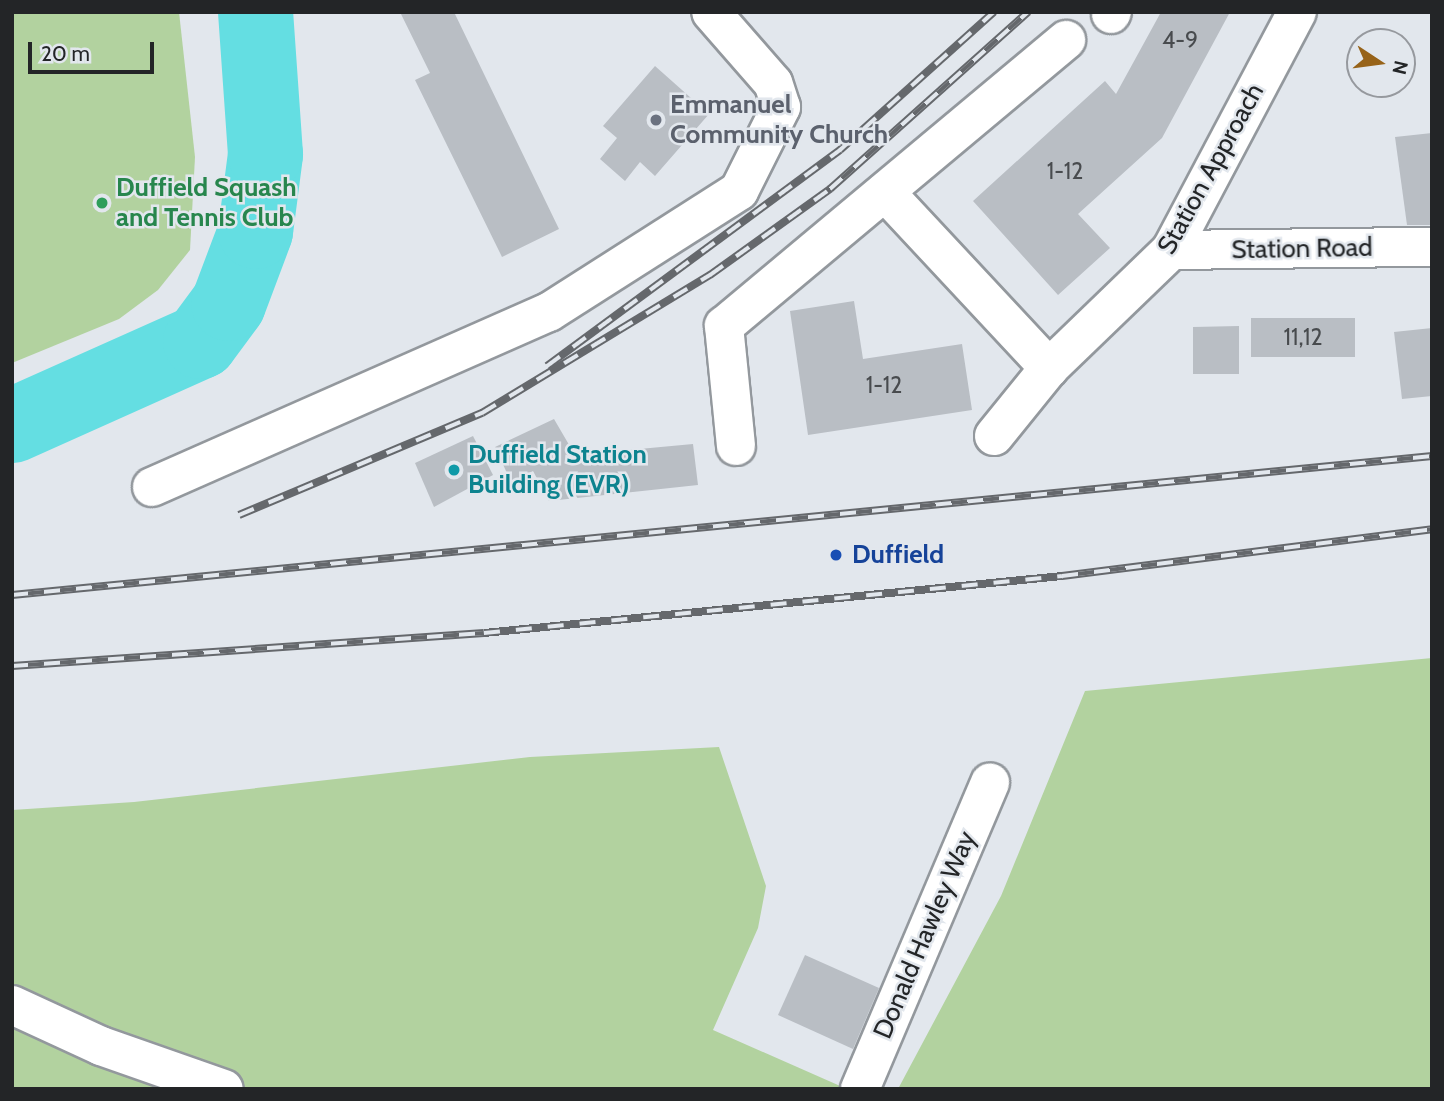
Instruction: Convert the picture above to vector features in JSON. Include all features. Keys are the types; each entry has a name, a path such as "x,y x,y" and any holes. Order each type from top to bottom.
{"street":[{"path":"152,487 549,312 739,191 781,107 773,83 711,12"},
{"name":"Station Approach","path":"994,436 1049,368 1171,250 1297,12"},
{"path":"736,446 724,326 1066,40"},
{"path":"885,192 1049,368"},
{"name":"Station Road","path":"1171,250 1432,247"},
{"name":"Donald Hawley Way","path":"860,1089 990,782"},
{"path":"12,1005 101,1046 224,1089"}],"green space":[{"name":"Duffield Squash and Tennis Club","path":"12,12 179,12 195,157 190,250 158,290 119,319 12,363"},
{"path":"1432,658 1432,1089 898,1089 1001,896 1085,691"},
{"path":"719,747 766,886 758,928 713,1030 847,1089 12,1089 12,810 134,802 530,757"}],"building":[{"path":"400,12 454,12 559,229 502,257 415,80 430,73"},
{"path":"1161,12 1230,12 1162,138 1078,214 1110,248 1058,295 973,201 1105,81 1116,94"},
{"name":"Emmanuel Community Church","path":"655,66 709,114 655,176 640,162 625,181 600,159 617,138 603,126"},
{"path":"1432,133 1432,225 1407,225 1395,137"},
{"path":"854,301 863,359 962,344 972,410 808,435 790,311"},
{"path":"1251,318 1355,318 1355,357 1251,357"},
{"path":"1239,326 1239,374 1193,374 1193,327"},
{"path":"1432,328 1432,396 1402,399 1394,332"},
{"path":"554,419 575,455 693,444 698,485 549,501 533,471 511,482 495,447"},
{"name":"Duffield Station Building (EVR)","path":"473,436 493,475 434,507 415,463"},
{"path":"805,955 879,988 853,1049 778,1015"}],"waterway":[{"path":"12,425 200,341 228,303 255,231 265,154 255,12"}],"railway":[{"path":"547,366 840,150 994,12"},
{"path":"239,515 482,413 710,275 830,189 1028,12"},
{"path":"12,595 1432,456"},
{"path":"12,666 484,633 1062,576 1432,529"}],"place":[{"name":"Emmanuel Community Church","path":"656,120"},
{"name":"Duffield Squash and Tennis Club","path":"102,203"},
{"name":"Duffield Station Building (EVR)","path":"454,470"},
{"name":"Duffield","path":"836,555"}]}
